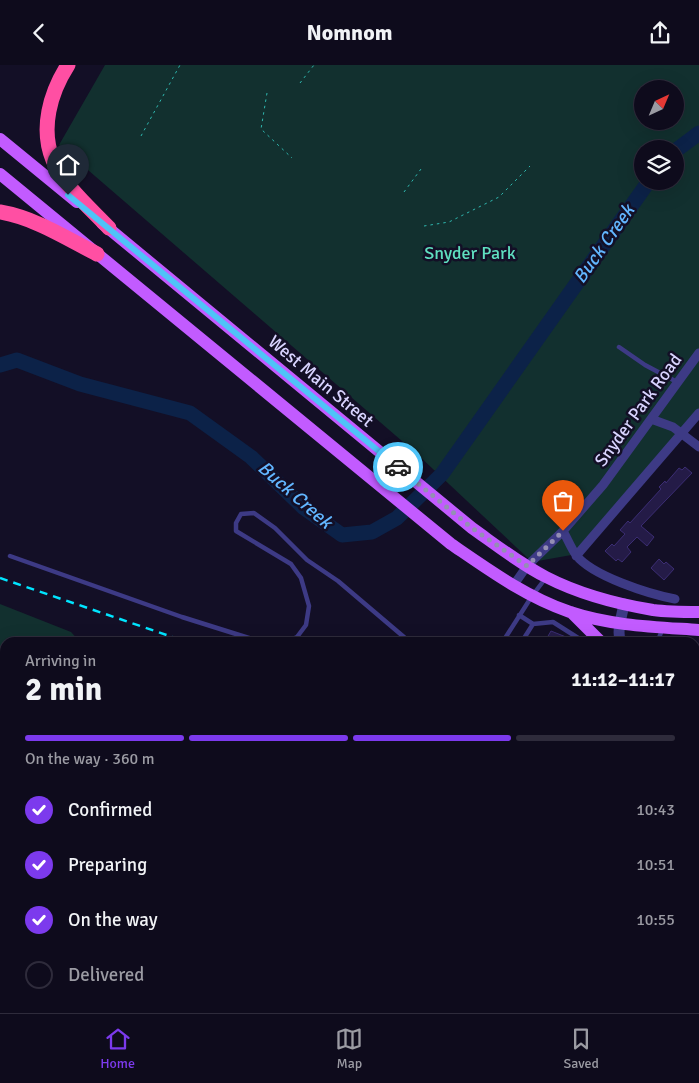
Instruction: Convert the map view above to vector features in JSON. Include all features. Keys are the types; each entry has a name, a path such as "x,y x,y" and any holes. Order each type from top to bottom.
{"highway":[{"path":"68,65 50,104 47,122 49,148 53,162 68,184 108,228"},
{"path":"0,212 25,218 97,254"}],"main road":[{"name":"West Main Street","path":"0,139 472,528 527,566 546,577 584,593 624,604 655,610 699,612"},
{"path":"0,174 458,549 514,586 532,596 571,612 620,624 699,630"},
{"path":"571,612 591,637"}],"street":[{"name":"Snyder Park Road","path":"514,586 527,566 563,531 603,485 699,353"},
{"path":"576,556 699,413"},
{"path":"651,419 673,427 699,447"},
{"path":"563,531 576,556 595,569 625,584 675,599"},
{"path":"619,637 624,604"}],"lane":[{"path":"619,347 645,365 677,382"},
{"path":"297,637 306,625 308,606 301,578 291,565 236,531 236,523 241,514 254,513 275,528 307,560 338,581 404,637"},
{"path":"10,556 182,617 246,637"},
{"path":"506,637 546,577"},
{"path":"519,615 533,624 553,622 585,637"},
{"path":"524,637 533,624"},
{"path":"660,637 663,628"}],"path":[{"path":"142,136 180,65"},
{"path":"300,83 314,65"},
{"path":"267,93 261,129 292,158"},
{"path":"424,227 449,222 499,197 530,166"},
{"path":"404,192 421,169"}],"green space":[{"name":"Snyder Park","path":"105,65 699,65 699,413 577,554 532,562 417,454 59,145"},
{"path":"0,604 71,632 76,637 0,637"}],"building":[{"path":"685,467 692,473 641,526 654,537 647,546 637,537 627,547 631,552 622,562 618,559 616,561 605,551 612,544 614,546 625,534 620,530 628,521 630,523 661,489 659,487 665,481 666,483 679,468 682,470"},
{"path":"659,559 674,569 664,580 651,568"},
{"path":"551,631 566,637 548,637"}],"waterway":[{"name":"Buck Creek","path":"684,144 699,133"},
{"name":"Buck Creek","path":"0,365 17,360 80,384 190,413 251,457 304,508 342,535 372,532 397,518 442,474 643,190"}],"railway":[{"path":"0,578 172,637"}],"way so far":[{"path":"398,467 472,528 527,566 563,531"}],"route":[{"path":"68,195 398,467"}]}
